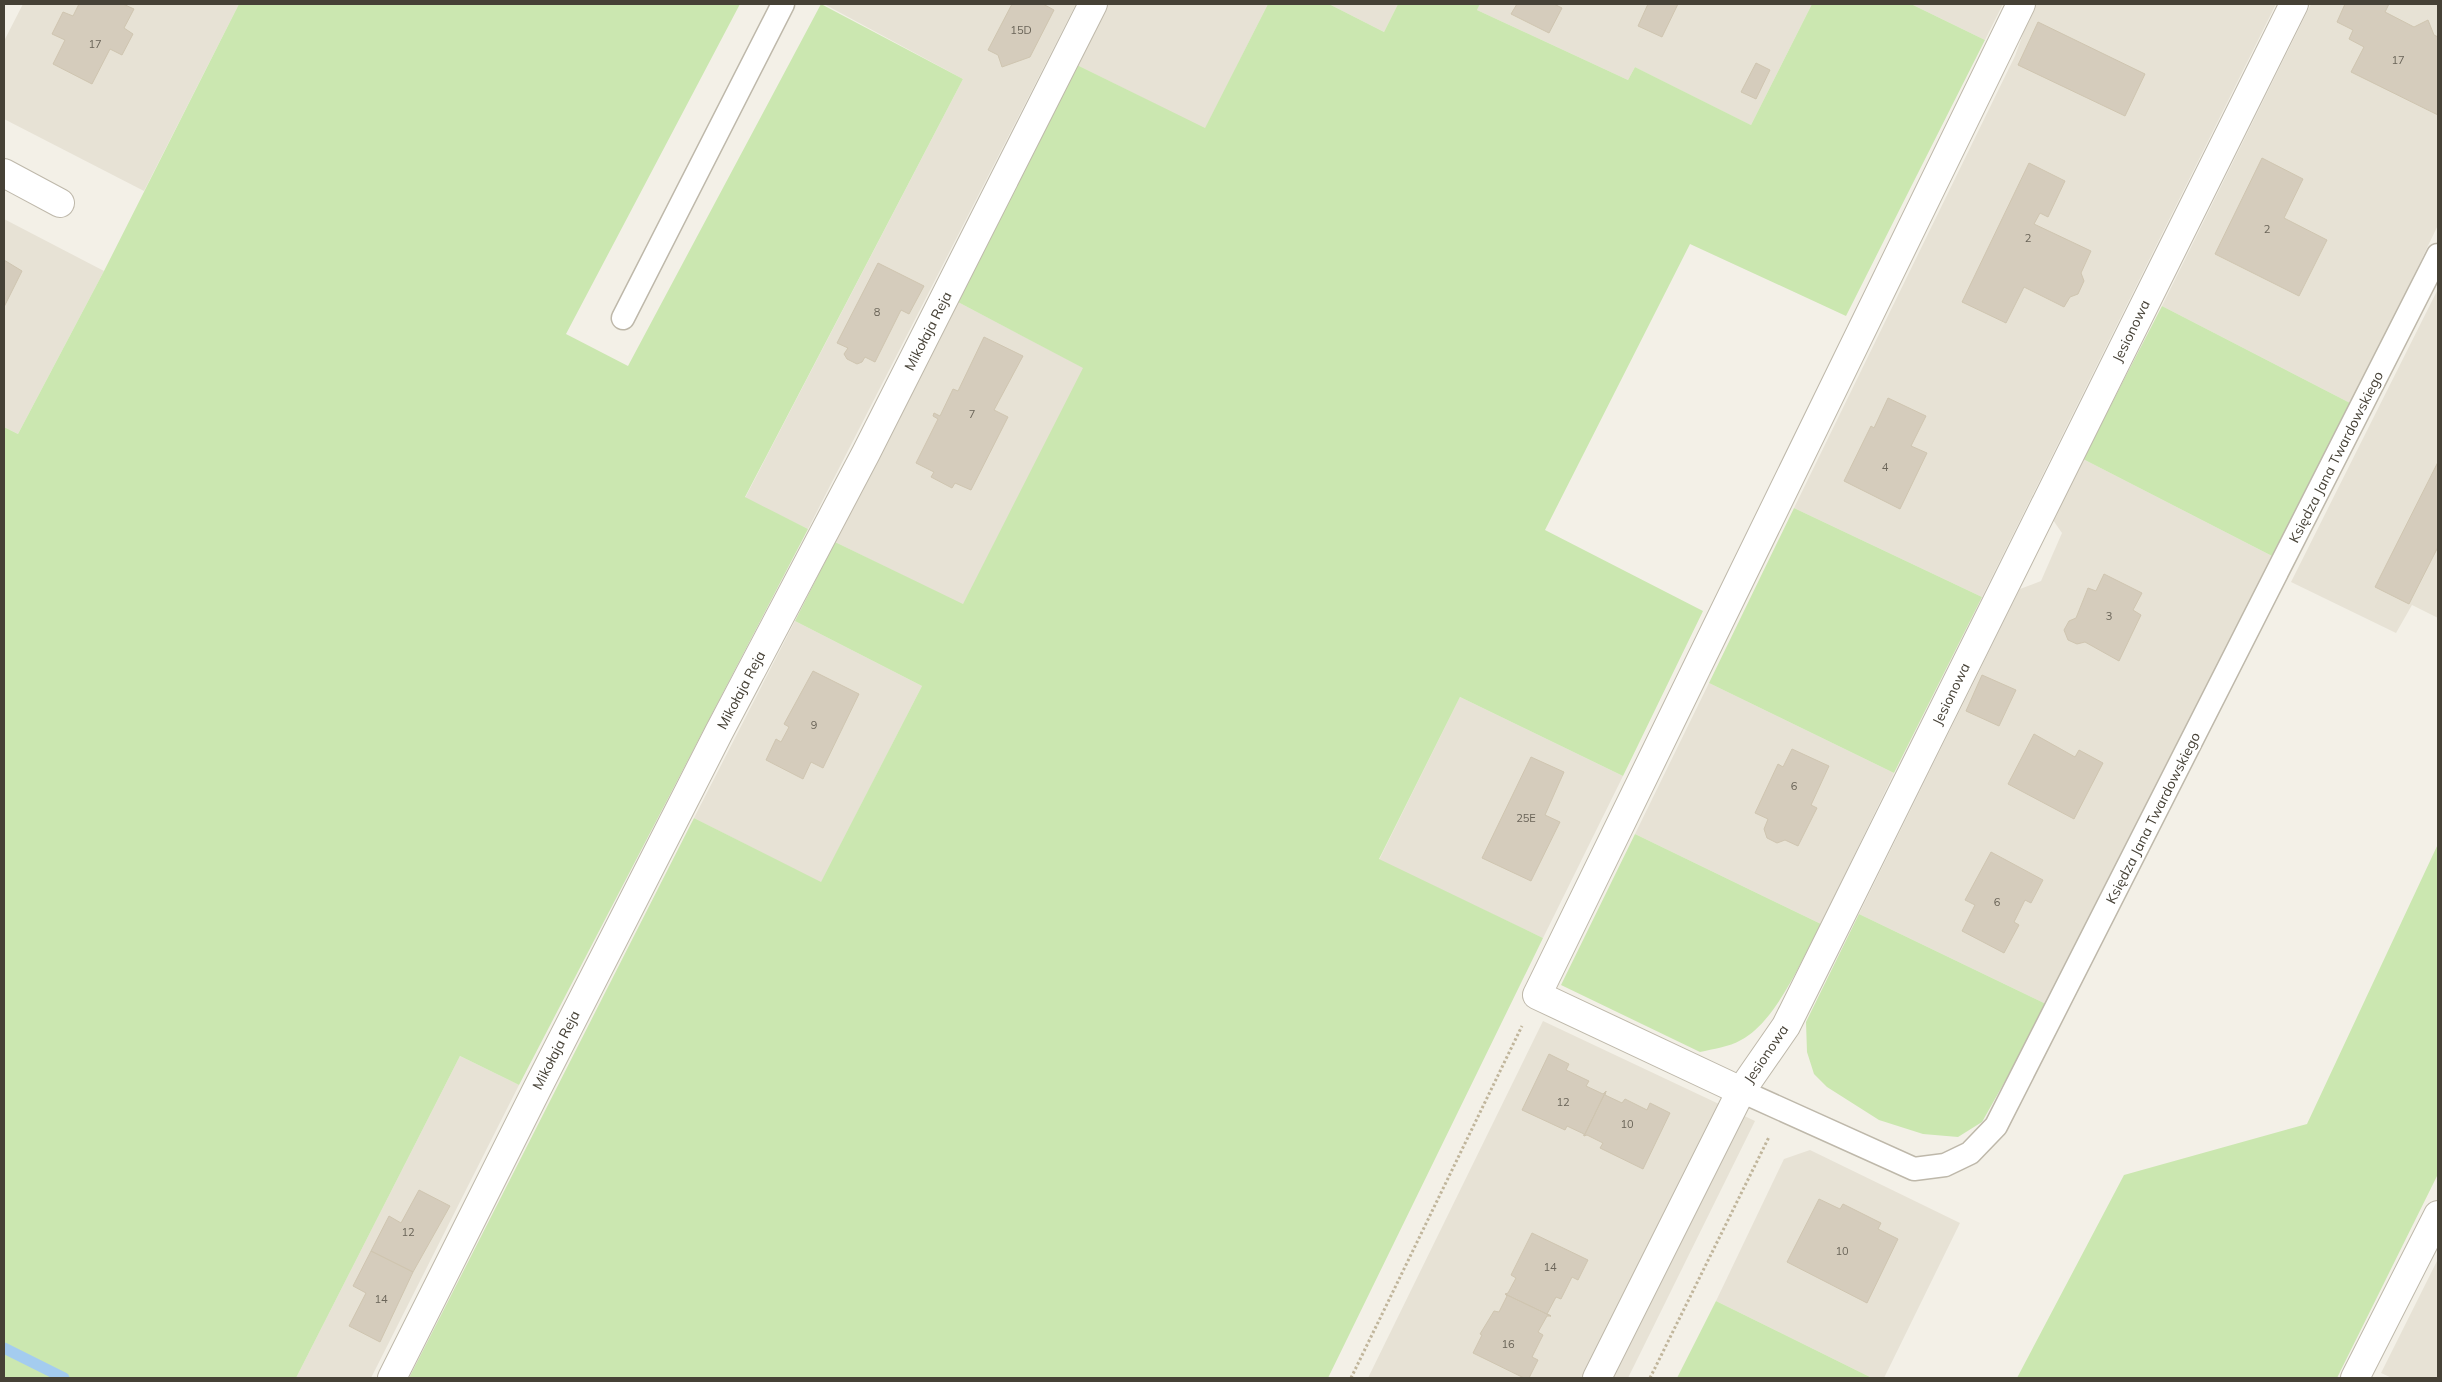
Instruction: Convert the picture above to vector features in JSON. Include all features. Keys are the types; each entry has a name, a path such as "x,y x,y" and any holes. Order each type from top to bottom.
{"street":[{"name":"Mikołaja Reja","path":"392,1378 544,1073 719,732 866,454 1093,4"},
{"path":"1741,1091 1537,995 2021,4"},
{"name":"Jesionowa","path":"1597,1378 1741,1091 1786,1026 2294,4"},
{"path":"4,173 60,202"},
{"path":"2355,1378 2438,1215"}],"lane":[{"path":"623,318 784,4"},
{"name":"Księdza Jana Twardowskiego","path":"1741,1091 1914,1168 1945,1165 1970,1153 1996,1126 2438,255"}],"path":[{"path":"1351,1378 1537,995"},
{"path":"1650,1378 1782,1110"}],"shaded area":[{"path":"23,4 239,4 144,191 4,119 4,41"},
{"path":"824,4 1076,4 808,529 745,498 963,79"},
{"path":"1107,4 1268,4 1205,129 1077,65"},
{"path":"1329,4 1398,4 1384,32"},
{"path":"1480,4 1812,4 1751,125 1635,67 1628,80 1477,10"},
{"path":"1911,4 2003,4 1985,40"},
{"path":"2034,4 2276,4 1982,597 1794,508 2015,56"},
{"path":"2311,4 2438,4 2438,225 2352,404 2162,306"},
{"path":"4,219 104,271 18,434 4,427"},
{"path":"2438,289 2438,618 2412,605 2396,633 2291,582"},
{"path":"956,301 1084,368 963,605 835,542"},
{"path":"2083,459 2274,557 2048,1005 1859,914 2020,589 2041,581 2062,533 2053,520"},
{"path":"795,621 922,686 821,883 694,818"},
{"path":"1709,683 1894,773 1821,924 1635,834"},
{"path":"1460,697 1623,776 1543,938 1379,860"},
{"path":"1543,1021 1755,1121 1628,1378 1368,1378"},
{"path":"460,1056 519,1085 371,1378 296,1378"},
{"path":"1810,1150 1960,1223 1884,1378 1872,1378 1716,1301 1784,1159"},
{"path":"2438,1259 2438,1378 2392,1378 2381,1373"}],"green space":[{"path":"239,4 740,4 566,334 628,366 821,4 963,79 745,497 808,529 519,1085 460,1056 296,1378 4,1378 4,427 18,434 104,271"},
{"path":"1268,4 1329,4 1384,32 1398,4 1480,4 1477,10 1628,80 1635,67 1751,125 1812,4 1911,4 1985,40 1846,316 1690,244 1545,530 1703,611 1623,776 1460,697 1379,859 1543,938 1328,1378 409,1378 694,818 821,882 922,686 795,621 835,542 963,604 1083,368 956,301 1077,65 1205,128"},
{"path":"2162,306 2352,404 2274,557 2083,459"},
{"path":"1794,508 1982,597 1894,773 1709,683"},
{"path":"1635,834 1821,924 1777,1005 1754,1031 1741,1040 1721,1048 1700,1052 1561,985"},
{"path":"2438,844 2438,1174 2337,1378 2017,1378 2124,1175 2307,1124"},
{"path":"1859,914 2048,1005 1982,1122 1958,1137 1923,1134 1879,1120 1827,1087 1814,1074 1807,1052 1806,1022"},
{"path":"1716,1301 1872,1378 1677,1378"}],"building":[{"path":"79,4 123,4 134,9 124,28 133,34 122,55 110,49 92,84 53,64 65,40 52,34 63,12 73,16"},
{"path":"1012,4 1043,4 1054,10 1030,57 1002,67 998,55 988,50"},
{"path":"1517,4 1554,4 1562,8 1549,33 1511,14"},
{"path":"1648,4 1678,4 1662,37 1638,26"},
{"path":"2345,4 2389,4 2385,12 2414,27 2428,20 2434,35 2438,37 2438,115 2351,72 2364,47 2349,39 2353,30 2337,22"},
{"path":"2038,22 2145,74 2125,116 2018,65"},
{"path":"1756,63 1770,70 1756,99 1741,92"},
{"path":"2262,158 2303,179 2284,218 2327,240 2299,296 2215,254"},
{"path":"2029,163 2065,181 2048,217 2040,213 2034,224 2091,251 2081,273 2084,281 2078,294 2070,297 2064,307 2024,287 2006,323 1962,302"},
{"path":"4,260 22,271 4,307"},
{"path":"878,263 924,286 909,314 901,310 875,362 865,357 862,362 857,364 847,359 844,354 848,348 837,343"},
{"path":"984,337 1023,356 994,410 1008,417 971,490 955,483 952,488 931,477 934,472 916,463 938,419 933,416 934,413 940,416 953,389 958,391"},
{"path":"1888,398 1926,416 1911,446 1927,453 1900,509 1844,481 1871,426 1874,428"},
{"path":"2438,462 2438,547 2409,604 2375,587"},
{"path":"2104,574 2142,593 2133,610 2141,615 2119,661 2085,642 2077,644 2068,640 2064,630 2069,621 2076,618 2088,588 2096,591"},
{"path":"813,671 859,694 823,768 811,762 803,779 766,760 776,739 781,742 789,727 784,724"},
{"path":"1982,675 2016,690 1999,726 1966,711"},
{"path":"2034,734 2075,757 2079,750 2103,763 2074,819 2008,784"},
{"path":"1792,749 1829,766 1811,805 1817,808 1798,846 1785,840 1777,843 1767,838 1764,829 1768,819 1755,813 1778,764 1783,767"},
{"path":"1531,757 1564,772 1545,815 1560,822 1531,881 1482,858"},
{"path":"1991,852 2043,880 2031,903 2025,900 2014,922 2019,925 2004,953 1962,931 1975,905 1965,900"},
{"path":"1549,1054 1569,1064 1566,1070 1589,1081 1586,1086 1603,1094 1606,1091 1584,1136 1584,1134 1567,1126 1565,1130 1522,1110"},
{"path":"1606,1091 1605,1095 1622,1103 1625,1099 1647,1110 1650,1103 1670,1113 1643,1169 1600,1148 1603,1143 1587,1135 1584,1136"},
{"path":"419,1190 450,1206 413,1272 371,1251 389,1216 401,1223"},
{"path":"1819,1199 1840,1209 1843,1204 1881,1223 1878,1229 1898,1239 1867,1303 1787,1262"},
{"path":"1532,1233 1588,1260 1578,1280 1572,1277 1561,1299 1556,1297 1547,1314 1551,1316 1505,1294 1508,1293 1516,1278 1511,1275"},
{"path":"371,1251 413,1272 380,1342 349,1326 366,1293 353,1286"},
{"path":"1505,1294 1551,1316 1547,1316 1538,1332 1543,1335 1532,1357 1538,1360 1529,1378 1524,1378 1473,1353 1482,1335 1480,1334 1494,1311 1499,1312 1507,1296"}],"waterway":[{"path":"4,1348 64,1378"}]}
